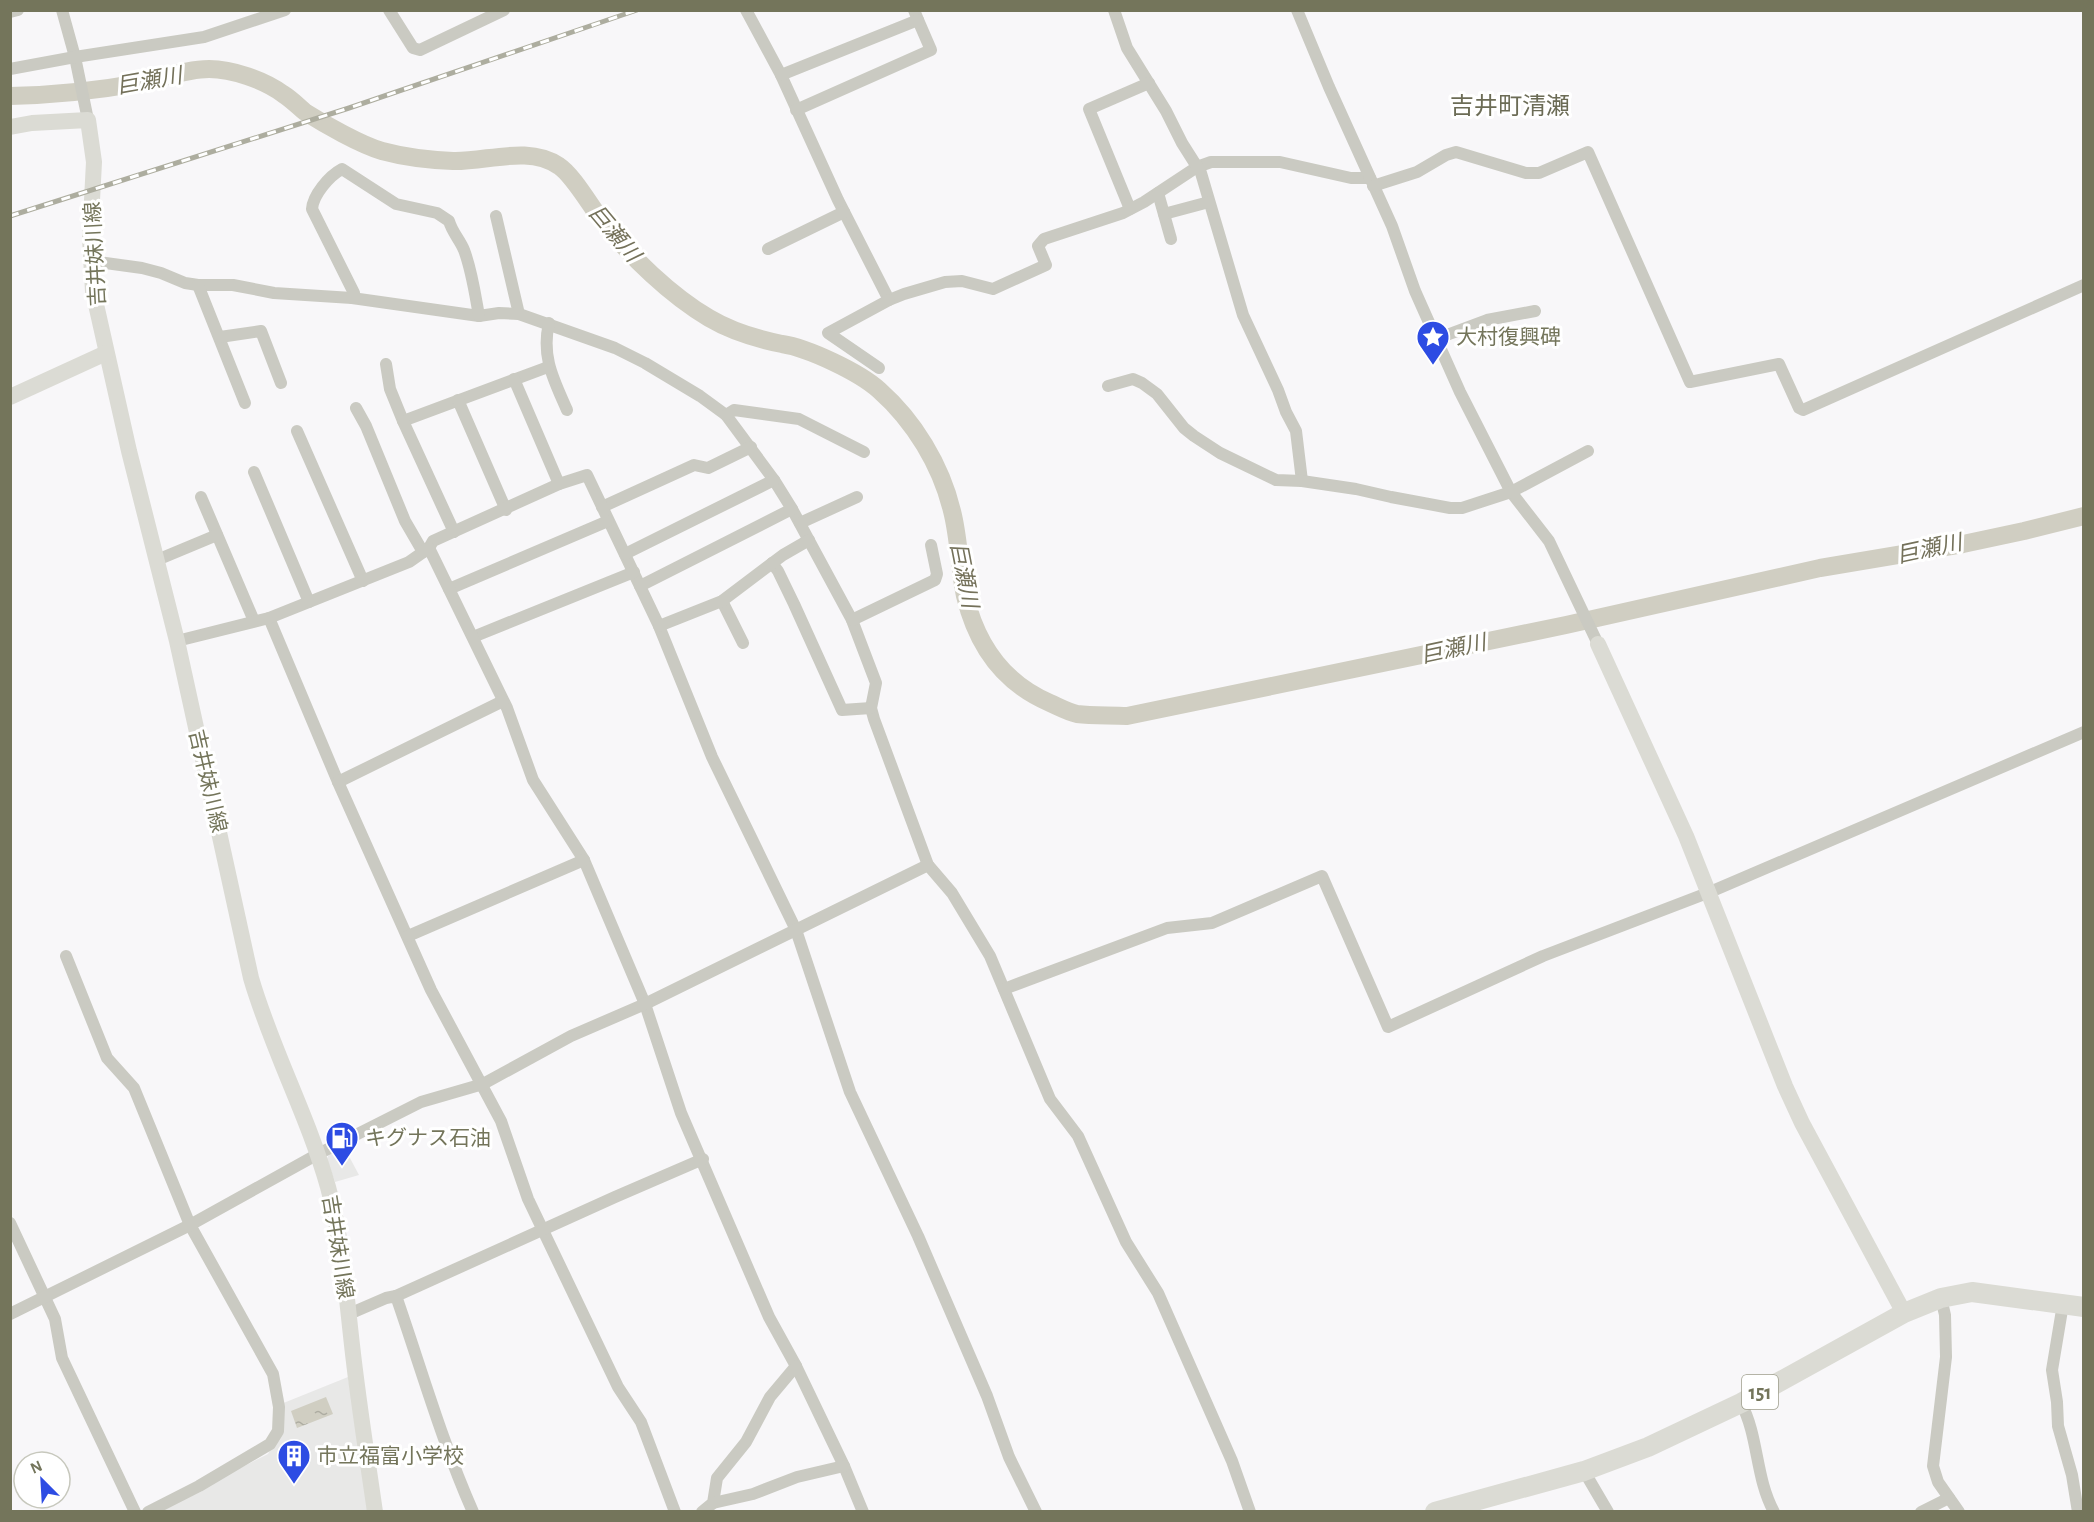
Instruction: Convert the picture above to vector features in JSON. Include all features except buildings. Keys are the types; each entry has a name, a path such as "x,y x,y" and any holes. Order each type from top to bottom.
{"main road":[{"path":"10,127 88,116"},
{"name":"吉井妹川線","path":"88,116 94,162 90,238 93,291 129,451 177,641 251,978 261,1013 318,1154 329,1190 339,1240 357,1390 375,1512"},
{"path":"10,397 106,353"},
{"path":"1598,644 1710,892 1744,986 1785,1086 1904,1314"},
{"name":"151","path":"1437,1511 1584,1471 1683,1432 1904,1314 1941,1298 1972,1292 2084,1307"}],"street":[{"path":"10,12 18,10"},
{"path":"62,10 88,116"},
{"path":"10,69 76,60 204,37 285,10"},
{"path":"389,10 413,48 420,50 502,11"},
{"path":"746,10 781,75 795,110 844,212 890,300"},
{"path":"1114,10 1127,48 1166,111 1182,143 1201,166 1209,202 1243,315 1296,431 1302,481"},
{"path":"1297,10 1392,226 1415,291 1460,392 1511,492 1549,541 1598,644"},
{"path":"781,75 916,15 931,50 795,110"},
{"path":"1130,209 1089,109 1149,83"},
{"path":"879,368 828,333 890,300 945,282 962,281 993,289 1046,265 1038,246 1044,239 1130,209 1201,166 1280,162 1371,182 1417,172 1446,155 1456,152 1526,173 1539,173 1588,152 1690,382 1779,364 1799,408 1803,410 2084,285"},
{"path":"352,298 354,293 312,209 313,200 336,172 342,169 396,204 437,213 449,221 452,232 463,247 469,264 479,316"},
{"path":"1158,193 1171,239"},
{"path":"1164,214 1209,202"},
{"path":"768,249 844,212"},
{"path":"496,216 519,314"},
{"path":"91,261 142,267 185,283 198,285 233,285 274,293 352,298 479,316 499,313 519,314 615,348 645,363 726,415 751,447 792,509 852,620 876,683 871,708 928,865 967,915 990,956 1050,1099 1078,1136 1126,1242 1158,1293 1232,1461 1250,1512"},
{"path":"198,285 245,403"},
{"path":"1436,339 1487,320 1534,311"},
{"path":"549,323 546,336 548,367 567,410"},
{"path":"220,337 261,331 281,382"},
{"path":"386,364 390,389 454,532"},
{"path":"404,421 548,367"},
{"path":"514,379 559,484"},
{"path":"1108,386 1133,379 1142,382 1157,394 1184,428 1220,453 1276,480 1302,481 1356,489 1450,508 1462,508 1511,492 1588,451"},
{"path":"458,400 506,510"},
{"path":"356,408 366,426 405,521 426,550 474,637 503,701 533,780 584,860 645,1004 681,1113 703,1159 769,1317 844,1466 863,1512"},
{"path":"726,415 734,410 799,419 864,453"},
{"path":"297,431 363,581"},
{"path":"602,507 694,465 708,468 751,447"},
{"path":"254,472 309,602"},
{"path":"177,641 269,618 363,581 409,562 433,542 454,532 559,484 587,475 659,626 712,757 796,930 850,1092 918,1236 987,1396 1009,1457 1036,1512"},
{"path":"625,554 774,480"},
{"path":"201,497 254,621"},
{"path":"800,523 858,497"},
{"path":"640,586 792,509"},
{"path":"449,589 608,521"},
{"path":"157,560 217,535"},
{"path":"659,626 722,601 772,563 809,540"},
{"path":"852,620 934,580 936,574 931,544"},
{"path":"772,563 790,596 842,710 871,708"},
{"path":"474,637 634,572"},
{"path":"722,601 743,643"},
{"path":"269,618 338,782 430,990 501,1120 528,1199 618,1387 641,1422 675,1512"},
{"path":"338,782 503,701"},
{"path":"1004,989 1167,928 1212,923 1322,876 1388,1027 1550,954 1710,892 2084,732"},
{"path":"408,936 584,860"},
{"path":"10,1314 190,1225 318,1154 421,1102 483,1084 571,1036 645,1004 928,865"},
{"path":"66,956 107,1058 134,1088 190,1225 273,1374 279,1407 279,1431 270,1443 199,1486 148,1512"},
{"path":"349,1314 396,1296 703,1159"},
{"path":"10,1222 55,1319 62,1358 135,1512"},
{"path":"396,1296 444,1439 474,1512"},
{"path":"1941,1298 1945,1315 1946,1357 1943,1395 1933,1450 1933,1466 1938,1482 1959,1512"},
{"path":"2063,1304 2052,1370 2058,1426 2072,1475 2078,1512"},
{"path":"713,1503 717,1478 746,1442 770,1397 795,1366"},
{"path":"1741,1403 1749,1419 1764,1491 1774,1512"},
{"path":"702,1512 713,1503 753,1494 797,1477 844,1466"},
{"path":"1584,1471 1608,1512"},
{"path":"1921,1512 1949,1498"}],"shaded area":[{"name":"キグナス石油","path":"344,1147 359,1175 335,1182 327,1159 329,1154"},
{"path":"348,1377 369,1511 154,1512 268,1454 282,1427 281,1404"}],"water":[{"path":"326,1397 333,1414 297,1428 291,1411"}],"waterway":[{"name":"巨瀬川","path":"10,96 59,94 139,83 191,71 218,70 238,73 267,84 322,122 353,139 382,151 417,158 453,161 534,156 559,166 570,176 603,222 626,249 666,287 694,309 735,331 793,346 833,362 870,383 892,402 915,430 941,477 954,521 965,596 970,614 985,647 994,661 1019,685 1033,695 1077,714 1127,716 1566,625 1820,568 1963,544 2084,516"}],"railway":[{"path":"10,216 349,108 637,10"}],"place":[{"name":"大村復興碑","path":"1433,366"},
{"name":"キグナス石油","path":"342,1167"},
{"name":"市立福富小学校","path":"294,1485"}],"district":[{"name":"吉井町清瀬","path":"1510,106"}]}
